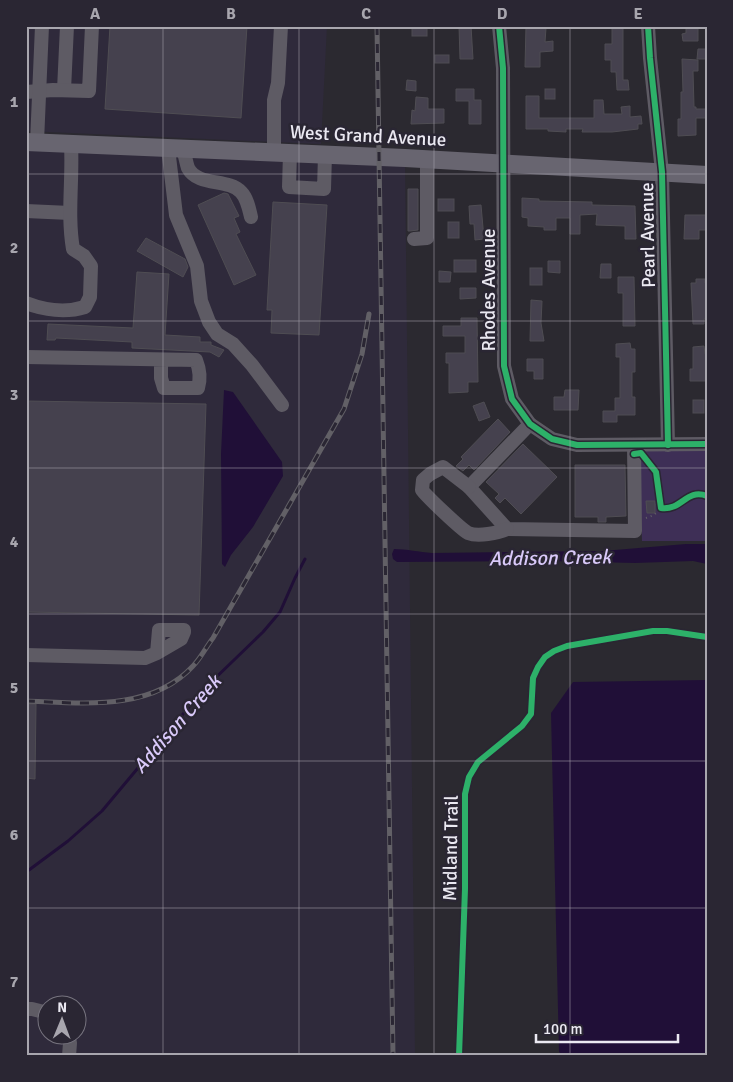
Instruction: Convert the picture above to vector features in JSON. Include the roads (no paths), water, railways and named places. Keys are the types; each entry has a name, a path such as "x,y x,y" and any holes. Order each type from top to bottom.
{"main road":[{"name":"West Grand Avenue","path":"32,142 707,175"}],"street":[{"path":"32,142 33,91 42,26"},
{"path":"64,90 67,26"},
{"path":"33,91 89,91 92,26"},
{"path":"281,26 278,83 274,100 289,187 324,188 326,155"},
{"name":"Rhodes Avenue","path":"500,26 503,68 504,366 512,399 530,424 552,439 577,445 634,449 668,445 707,444"},
{"name":"Pearl Avenue","path":"648,26 662,172 668,445"},
{"path":"26,303 40,308 74,310 84,307 90,297 91,266 84,256 73,249 70,228 71,144"},
{"path":"175,148 189,169 195,174 204,179 234,186 242,192 251,217"},
{"path":"175,148 176,215 197,266 201,301 209,322 217,334 233,344 252,365 282,405"},
{"path":"414,239 427,238 427,160"},
{"path":"26,211 70,213"},
{"path":"26,357 161,360"},
{"path":"469,487 530,424"},
{"path":"507,529 469,487 443,467 423,480 422,490 428,498 469,533 495,534 507,529 635,532 634,449"},
{"path":"26,655 146,658 158,652"}],"water":[{"path":"224,390 233,392 282,462 283,476 253,527 231,555 225,567 222,564 221,454"},
{"path":"707,544 707,564 693,561 635,563 548,561 397,562 393,559 392,554 394,549 432,553 603,551"},
{"path":"707,680 707,1056 564,1056 559,1052 551,713 573,682"}],"waterway":[{"name":"Addison Creek","path":"26,870 29,870 68,841 102,811 204,689 263,632 280,612 305,559"}],"railway":[{"path":"377,26 393,1056"},
{"path":"26,701 92,703 136,698 157,691 176,681 196,663 213,638 344,409 362,354 369,314"}]}
